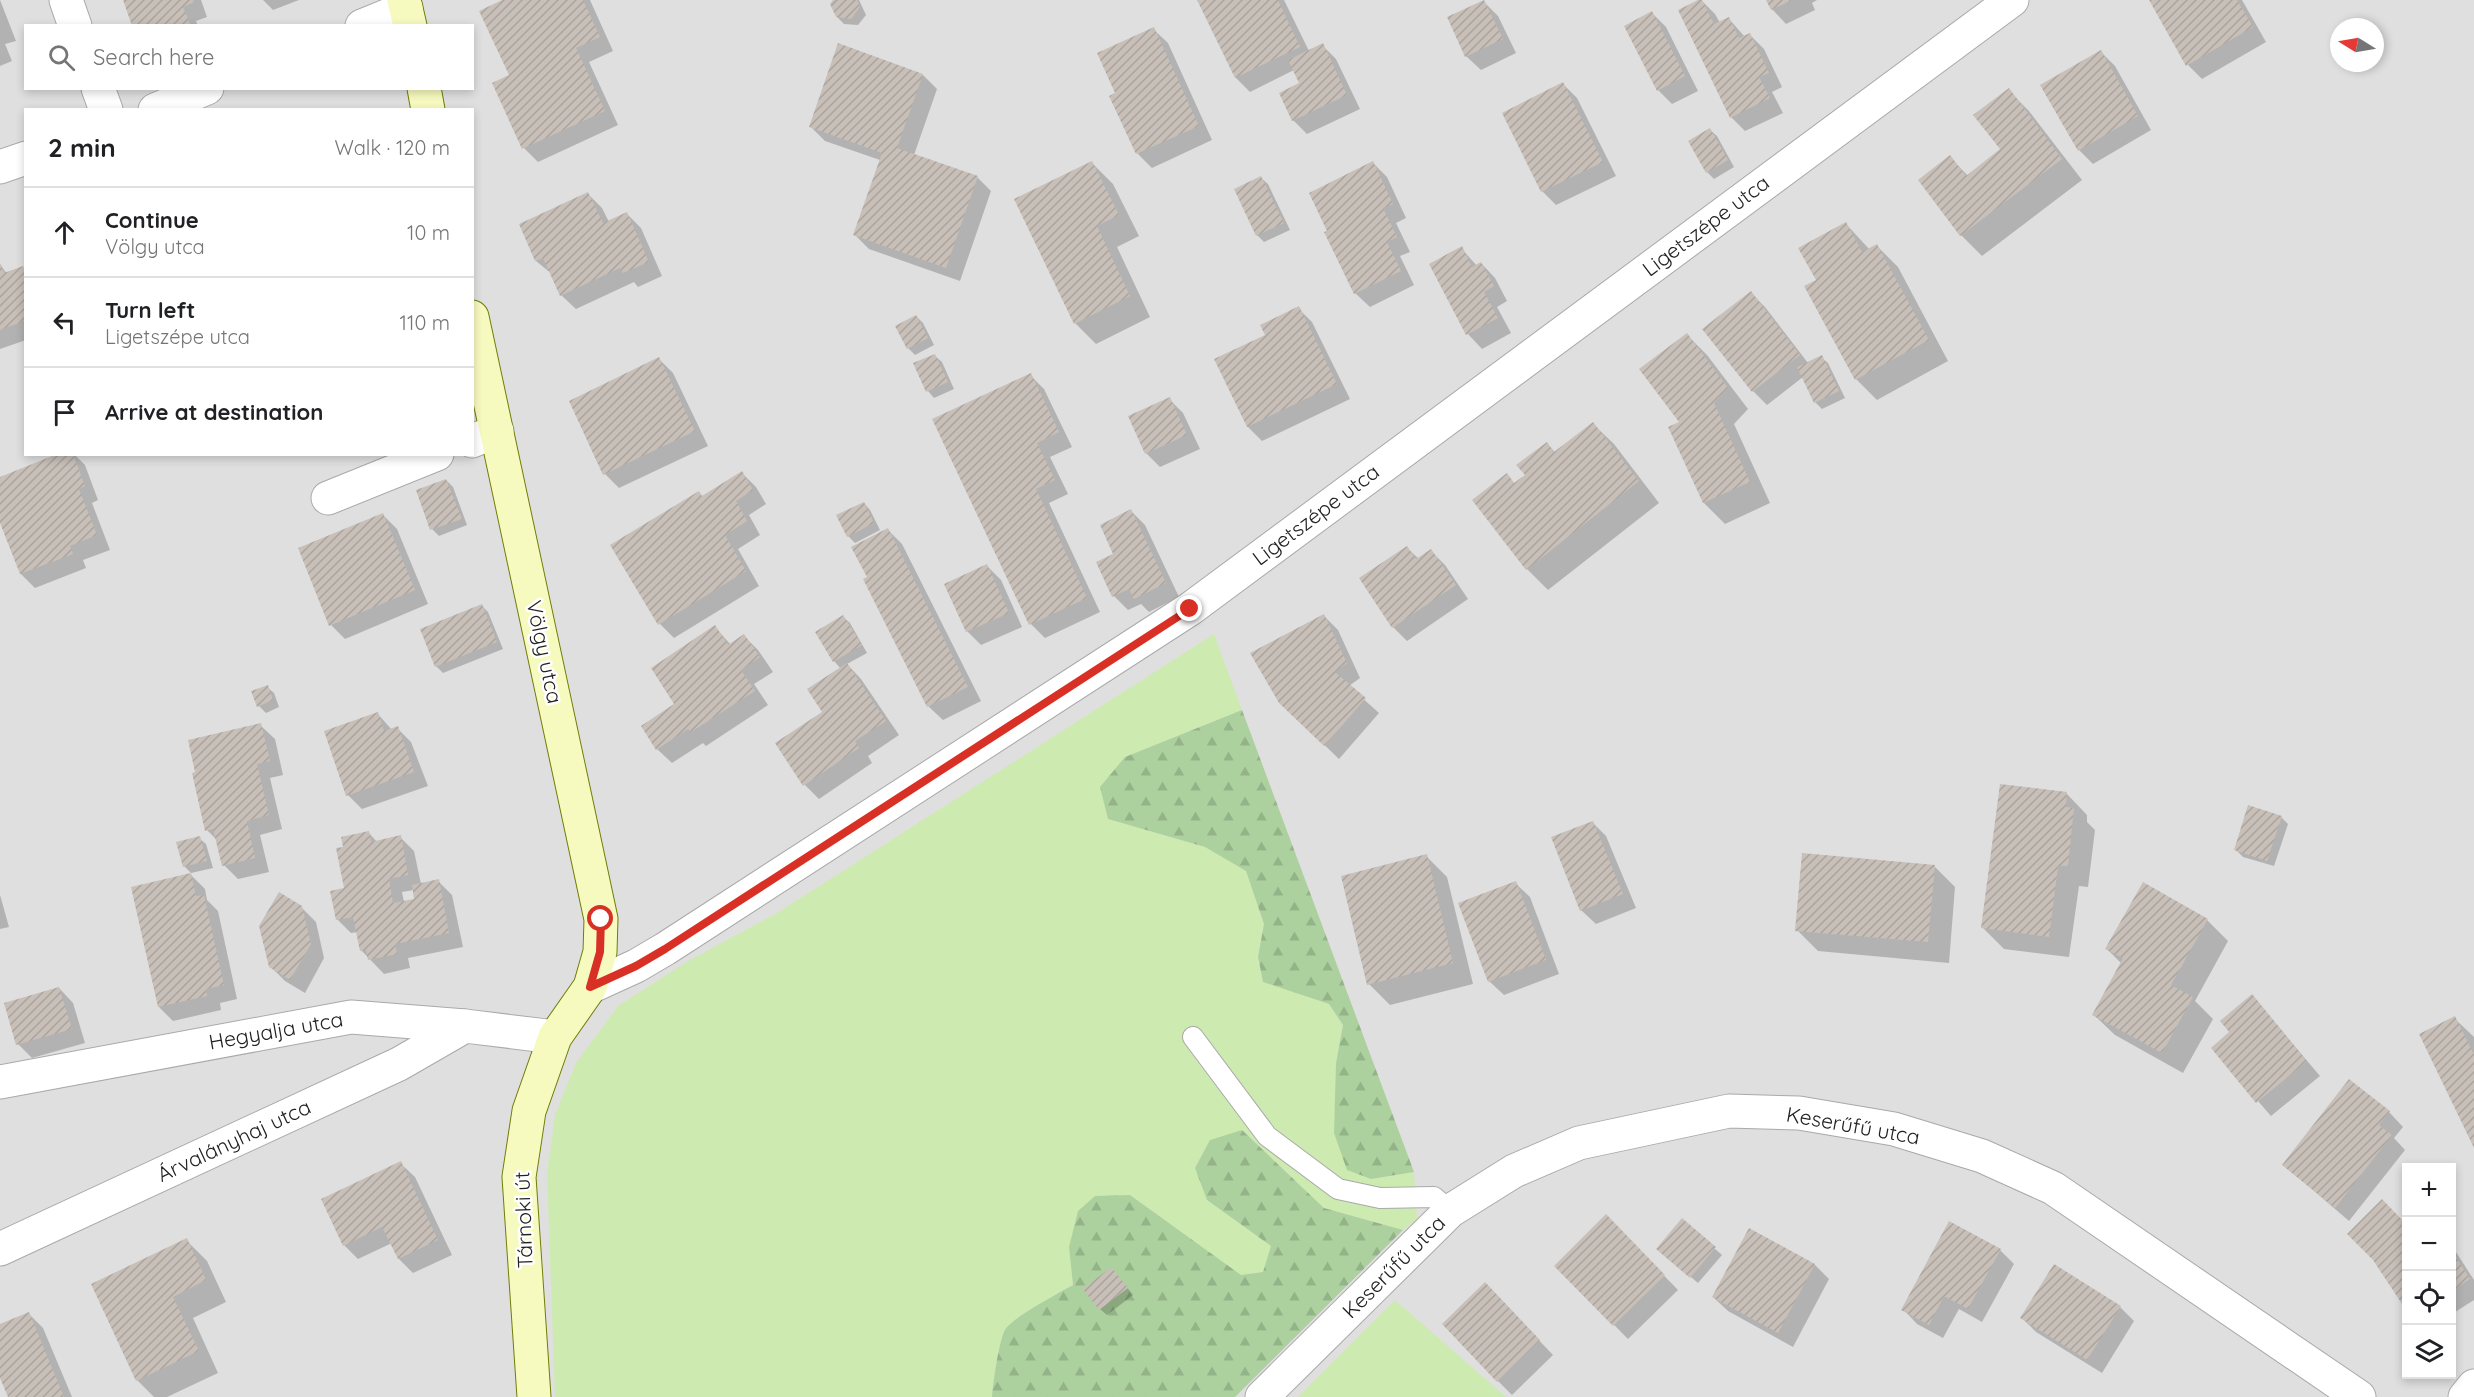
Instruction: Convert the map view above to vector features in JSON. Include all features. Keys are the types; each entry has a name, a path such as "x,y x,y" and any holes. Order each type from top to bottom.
{"street":[{"path":"66,0 74,24"},
{"name":"Ligetszépe utca","path":"590,987 636,966 665,949 1190,609 2012,0"},
{"path":"368,24 407,11"},
{"path":"99,90 105,108"},
{"path":"159,108 202,90"},
{"path":"424,90 428,108"},
{"path":"0,167 24,159"},
{"name":"Völgy utca","path":"474,334 485,436 601,919 600,952 590,987"},
{"path":"328,498 432,456"},
{"name":"Tárnoki út","path":"534,1397 519,1177 529,1111 555,1037 590,987"},
{"name":"Hegyalja utca","path":"0,1082 351,1017 465,1026 555,1037"},
{"name":"Árvalányhaj utca","path":"0,1249 399,1064 465,1026"},
{"name":"Keserűfű utca","path":"1262,1397 1450,1211 1514,1171 1579,1143 1729,1112 1799,1113 1894,1129 1982,1156 2053,1188 2133,1240 2359,1397"},
{"path":"2465,1397 2474,1386"}],"lane":[{"path":"1193,1038 1267,1136 1338,1189 1380,1198 1434,1197 1450,1211"}],"shaded area":[{"path":"0,0 2474,0 2474,1397 0,1397"}],"green space":[{"path":"1214,634 1242,710 1125,757 1108,819 1205,847 1246,871 1264,924 1258,957 1263,982 1329,1004 1343,1025 1336,1063 1371,1179 1414,1172 1417,1219 1403,1230 1324,1208 1242,1130 1207,1200 1271,1246 1263,1272 1241,1276 1130,1195 1069,1247 1073,1285 1028,1311 1006,1328 999,1351 992,1397 555,1397 547,1173 555,1115 576,1063 618,1006 688,961 777,913"},
{"path":"1242,710 1414,1172 1371,1179 1347,1170 1334,1133 1336,1063 1343,1025 1329,1004 1263,982 1258,957 1264,924 1246,871 1205,847 1108,819 1100,787 1125,757"},
{"path":"1242,1130 1324,1208 1403,1230 1235,1397 992,1397 999,1351 1006,1328 1028,1311 1073,1285 1069,1247 1078,1211 1095,1196 1130,1195 1241,1275 1263,1272 1271,1246 1207,1200 1195,1168 1210,1140"},
{"path":"1395,1300 1506,1397 1298,1397"}],"building":[{"path":"123,0 193,0 194,2 183,7 190,24 131,24"},
{"path":"502,0 583,0 600,37 576,48 605,111 522,149 492,83 509,75 479,11"},
{"path":"833,0 857,0 860,7 851,19 836,17 830,4"},
{"path":"1197,0 1278,0 1300,47 1235,78"},
{"path":"1484,0 1503,39 1465,57 1447,17"},
{"path":"1702,0 1714,24 1729,17 1739,38 1750,33 1769,73 1759,77 1770,98 1730,118 1678,10"},
{"path":"1766,0 1792,0 1771,10"},
{"path":"2149,0 2237,0 2253,27 2186,66"},
{"path":"1652,11 1685,76 1657,91 1624,26"},
{"path":"1154,27 1199,126 1136,154 1109,96 1115,93 1097,53"},
{"path":"838,43 923,74 897,148 978,176 946,268 853,235 882,153 809,127"},
{"path":"1323,43 1347,95 1292,121 1279,93 1299,83 1288,60"},
{"path":"2101,50 2138,116 2078,151 2040,85"},
{"path":"1563,82 1603,162 1541,192 1502,113"},
{"path":"2009,88 2062,159 1960,236 1918,180 1950,155 1966,176 2000,149 1973,115"},
{"path":"1710,128 1728,160 1706,173 1688,141"},
{"path":"1092,161 1119,215 1097,226 1130,296 1074,324 1014,199"},
{"path":"1373,161 1393,204 1383,208 1397,237 1387,242 1401,271 1354,294 1324,232 1327,231 1309,193"},
{"path":"1261,176 1284,223 1256,236 1234,189"},
{"path":"588,192 603,223 627,212 649,262 623,273 620,268 560,296 543,258 535,261 519,224"},
{"path":"1846,222 1862,252 1877,244 1929,340 1855,380 1804,286 1816,280 1798,248"},
{"path":"1462,246 1472,267 1481,262 1494,286 1484,292 1498,318 1466,335 1429,264"},
{"path":"0,263 4,273 23,266 24,321 0,330"},
{"path":"1751,291 1800,355 1752,392 1702,329"},
{"path":"1299,306 1337,384 1247,427 1214,359 1265,335 1260,325"},
{"path":"916,315 928,338 907,349 895,326"},
{"path":"1687,333 1728,388 1714,403 1750,482 1703,503 1668,427 1679,422 1639,369"},
{"path":"935,354 948,382 926,392 913,363"},
{"path":"1822,355 1839,391 1814,403 1797,367"},
{"path":"659,357 695,431 603,475 569,401"},
{"path":"1031,373 1059,432 1037,443 1055,480 1036,489 1087,598 1029,625 932,419"},
{"path":"1170,397 1187,435 1145,454 1128,416"},
{"path":"1593,422 1639,481 1526,570 1472,500 1507,473 1514,483 1525,475 1516,465 1547,442 1554,452"},
{"path":"52,456 74,456 85,486 79,489 97,535 70,546 73,554 20,574 0,523 0,477"},
{"path":"742,471 753,490 736,501 747,521 725,535 746,571 658,625 610,545 699,491 702,496"},
{"path":"446,479 462,519 430,530 416,490"},
{"path":"864,502 874,523 847,537 836,515"},
{"path":"1131,509 1166,583 1134,599 1129,589 1112,597 1096,562 1113,554 1100,525"},
{"path":"383,513 415,590 329,626 298,548"},
{"path":"888,528 968,687 927,707 863,579 867,577 851,547"},
{"path":"1407,546 1416,559 1431,549 1456,585 1392,628 1359,578"},
{"path":"987,564 1009,613 966,632 944,584"},
{"path":"482,604 497,642 435,667 420,629"},
{"path":"1324,614 1347,663 1335,672 1366,698 1324,746 1279,703 1250,653"},
{"path":"843,615 862,645 833,662 815,632"},
{"path":"715,625 728,645 744,634 760,657 741,670 755,691 691,732 688,729 656,750 641,726 674,704 651,668"},
{"path":"847,663 886,721 855,741 859,748 803,786 775,743 822,712 807,689"},
{"path":"268,685 273,700 257,707 251,691"},
{"path":"378,712 384,731 398,726 414,772 346,796 324,731"},
{"path":"261,723 270,761 257,764 269,815 247,821 255,858 222,866 213,829 205,831 192,773 195,772 188,740"},
{"path":"2000,784 2067,792 2066,807 2074,808 2068,866 2058,866 2049,937 1981,928"},
{"path":"2248,805 2282,816 2267,861 2234,850"},
{"path":"1593,821 1623,894 1580,911 1551,837"},
{"path":"369,831 371,842 401,835 408,875 389,879 393,903 414,899 412,885 439,879 449,933 395,944 397,954 368,960 366,950 360,951 353,917 336,920 330,891 344,888 336,848 343,847 341,837"},
{"path":"200,836 207,861 183,867 176,842"},
{"path":"1802,853 1935,865 1928,942 1795,931"},
{"path":"1427,854 1453,963 1367,985 1341,876"},
{"path":"191,873 196,896 204,895 224,985 206,989 207,996 158,1007 131,887"},
{"path":"1516,881 1546,960 1488,982 1458,903"},
{"path":"2143,882 2208,919 2171,985 2193,997 2162,1053 2092,1015 2123,958 2105,949"},
{"path":"279,892 302,906 311,944 290,980 269,967 259,926"},
{"path":"59,987 72,1029 16,1045 4,1003"},
{"path":"2252,994 2307,1061 2256,1103 2211,1048 2229,1032 2220,1021"},
{"path":"2455,1016 2474,1055 2474,1148 2419,1034"},
{"path":"2349,1079 2390,1111 2379,1125 2392,1135 2335,1208 2282,1165"},
{"path":"401,1161 438,1240 398,1259 382,1227 343,1246 321,1199"},
{"path":"2382,1199 2402,1220 2402,1304 2373,1260 2347,1234"},
{"path":"1606,1214 1665,1275 1613,1326 1554,1266"},
{"path":"1682,1218 1716,1247 1690,1278 1656,1249"},
{"path":"1949,1221 2001,1249 1968,1309 1944,1296 1929,1325 1901,1310"},
{"path":"1749,1228 1815,1264 1778,1333 1712,1297"},
{"path":"187,1238 206,1280 173,1297 199,1351 136,1381 91,1284"},
{"path":"2456,1257 2470,1279 2456,1288"},
{"path":"2054,1264 2121,1306 2087,1360 2020,1318"},
{"path":"1111,1267 1128,1288 1099,1310 1083,1289"},
{"path":"1485,1282 1540,1340 1497,1382 1442,1324"},
{"path":"29,1312 64,1397 8,1397 0,1378 0,1324"}],"route":[{"path":"601,919 600,952 590,987 636,966 665,949 1190,609"}]}
